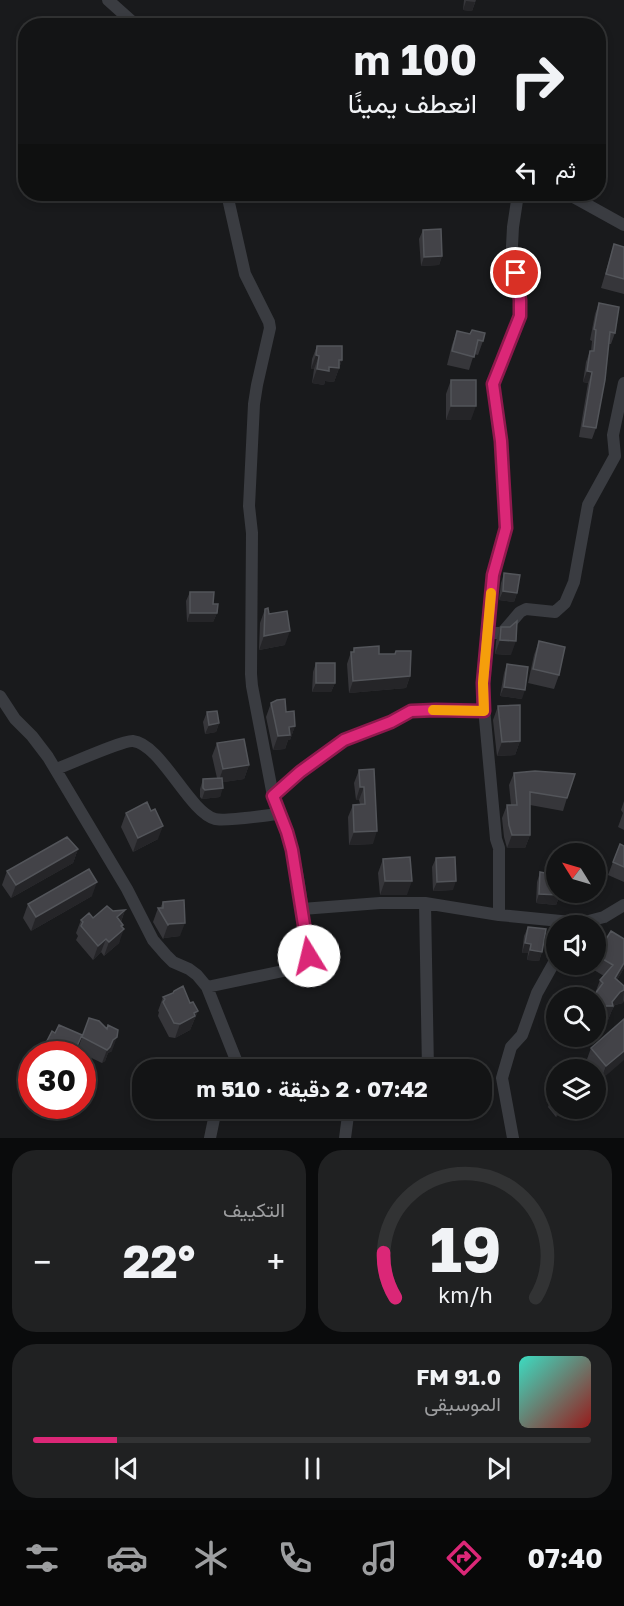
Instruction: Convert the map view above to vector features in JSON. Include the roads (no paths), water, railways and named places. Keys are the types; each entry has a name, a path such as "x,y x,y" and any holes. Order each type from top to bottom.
{"street":[{"path":"108,0 128,18"},
{"path":"207,987 302,967 307,963 309,956 292,850 273,796 252,686 252,533 249,506 254,404 270,328 245,274 229,201"},
{"path":"499,915 500,848 496,839 483,683 493,575 506,528 501,441 493,384 516,329 520,310 512,246 517,201"},
{"path":"581,201 624,225"},
{"path":"488,633 502,633 520,612 526,609 555,612 565,603 574,582 588,505 615,456 613,435 624,383"},
{"path":"0,696 15,719 40,746 56,769 127,889 153,940 173,962 189,969 207,987 236,1059"},
{"path":"273,796 300,772 344,740 391,722 411,711 484,711"},
{"path":"56,769 134,741 157,758 197,806 209,816 221,820 279,814"},
{"path":"302,909 380,903 425,903 546,920"},
{"path":"425,903 428,1059"},
{"path":"606,916 624,905"},
{"path":"513,1138 502,1078 511,1047 522,1035 537,993 547,975"},
{"path":"210,1138 214,1119"},
{"path":"345,1138 349,1119"}]}
